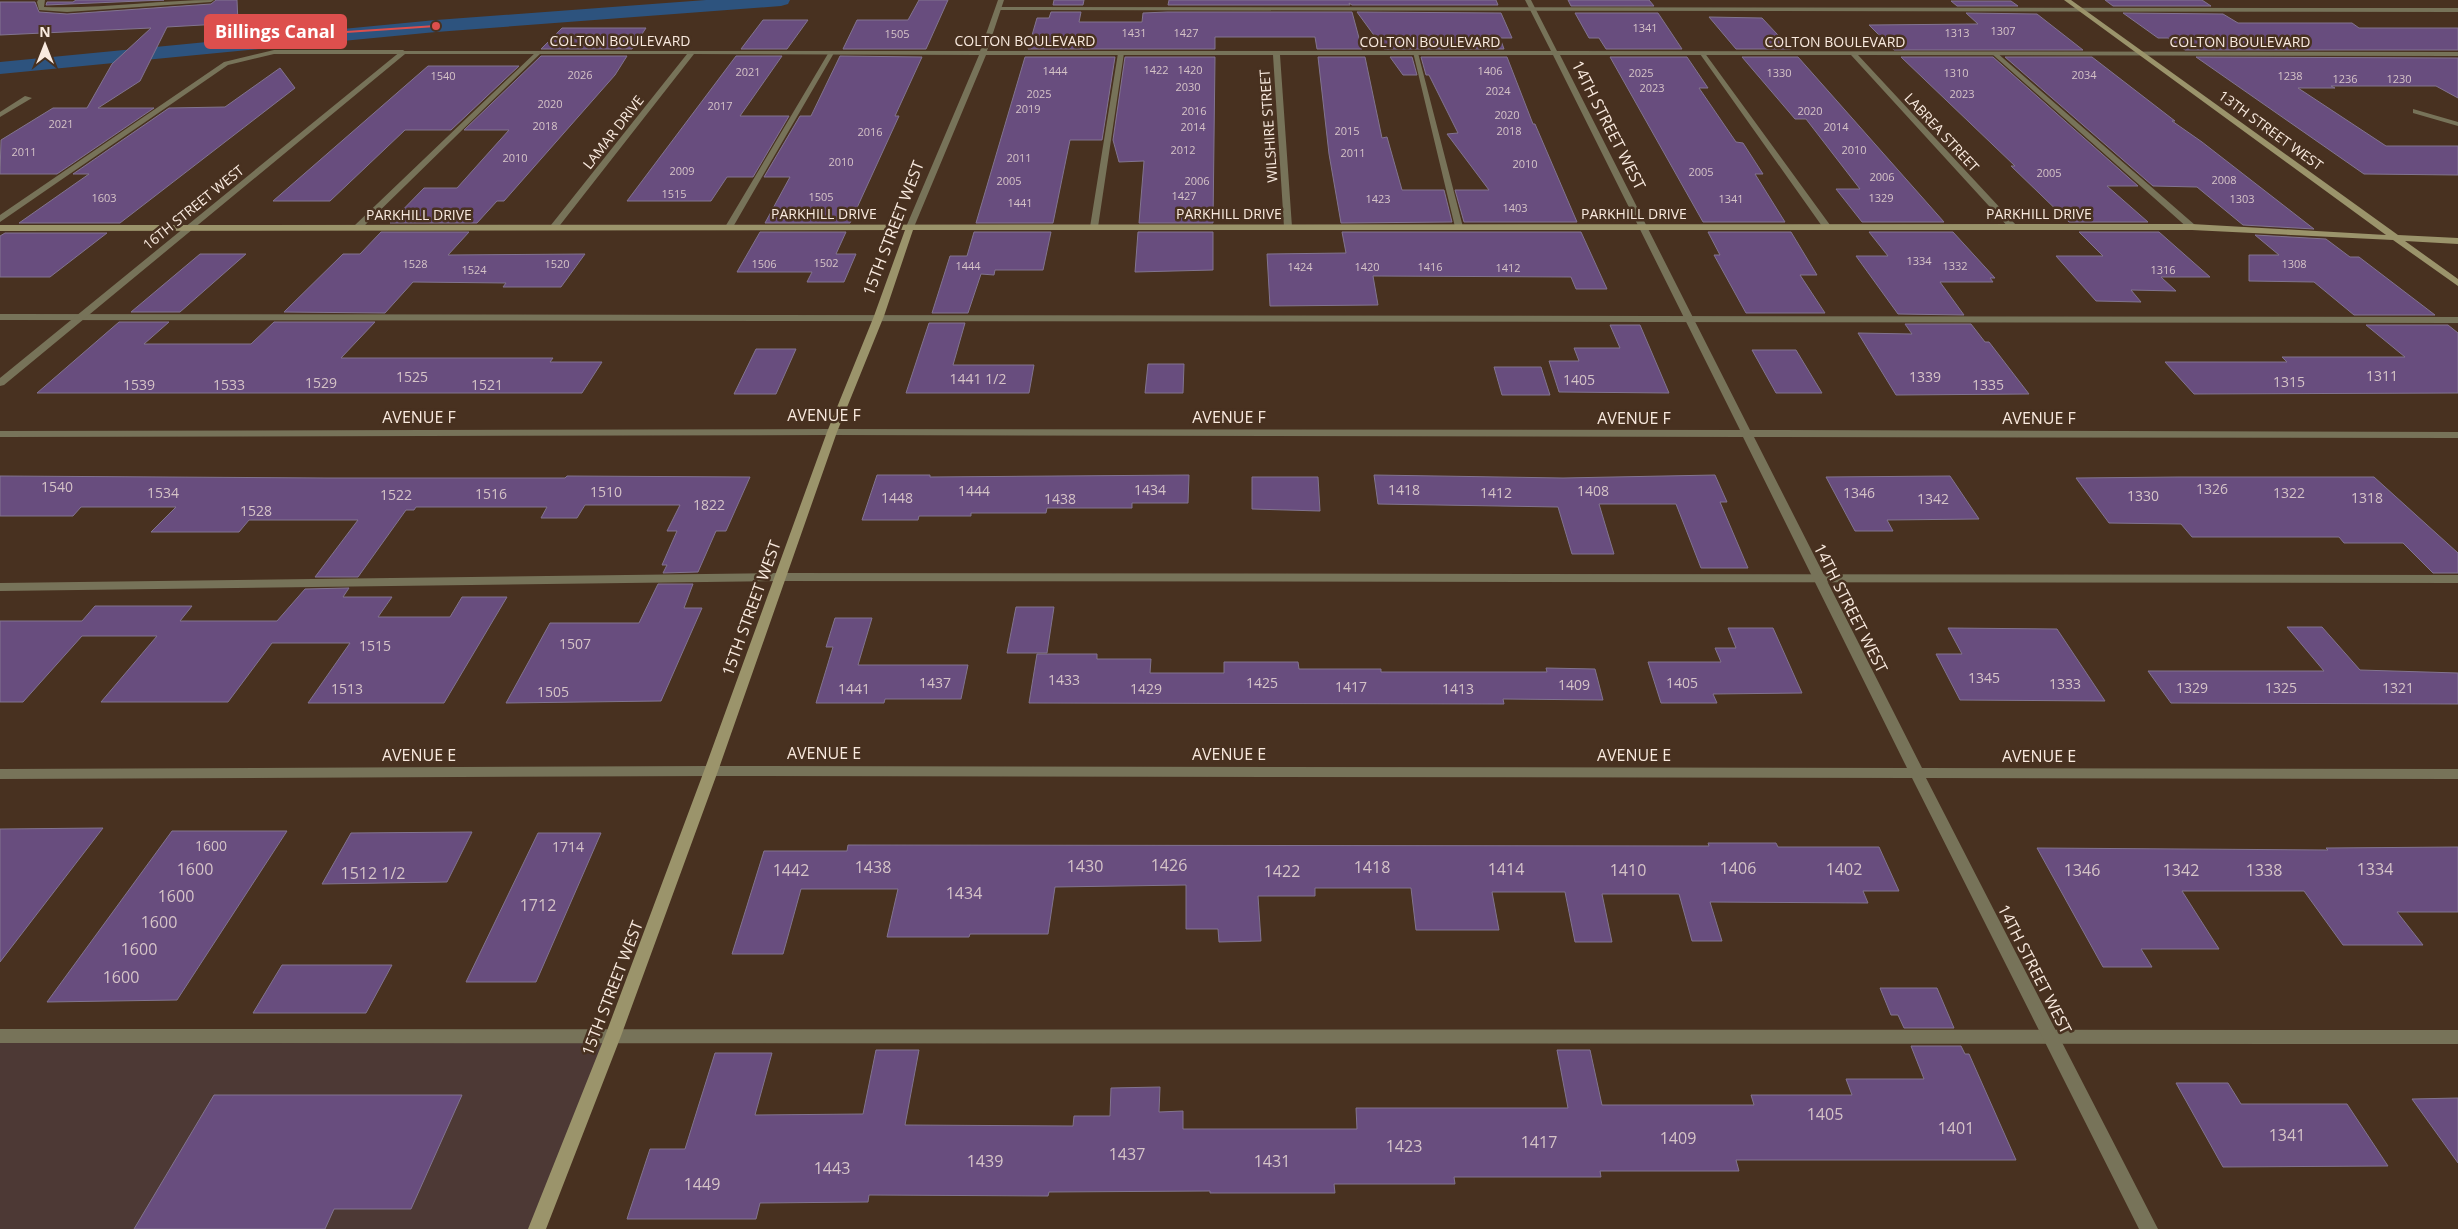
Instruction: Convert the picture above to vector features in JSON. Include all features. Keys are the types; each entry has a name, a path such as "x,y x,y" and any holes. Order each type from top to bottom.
{"street":[{"path":"42,0 40,2 41,8 67,10 211,0"},
{"name":"15TH STREET WEST","path":"537,1229 613,1036 711,771 832,432 879,316 910,227 983,53 1002,0"},
{"name":"13TH STREET WEST","path":"2066,0 2458,284"},
{"path":"998,9 1531,5 2082,10 2458,10"},
{"name":"14TH STREET WEST","path":"1531,5 1690,318 1817,577 2149,1229"},
{"name":"COLTON BOULEVARD","path":"0,219 226,63 274,52 2458,54"},
{"name":"16TH STREET WEST","path":"0,383 403,52"},
{"path":"358,228 539,52"},
{"name":"LAMAR DRIVE","path":"554,227 692,53"},
{"path":"729,227 831,53"},
{"path":"1094,227 1121,53"},
{"name":"WILSHIRE STREET","path":"1276,53 1288,227"},
{"path":"1415,53 1459,227"},
{"path":"1702,53 1827,227"},
{"name":"LABREA STREET","path":"1852,53 2013,227"},
{"path":"1994,54 2192,227"},
{"path":"0,115 28,98"},
{"path":"2416,111 2458,124"},
{"name":"PARKHILL DRIVE","path":"0,228 2192,227 2458,241"},
{"path":"0,317 879,316 2458,320"},
{"name":"AVENUE F","path":"0,434 832,432 2458,435"},
{"path":"0,587 780,577 2458,578"},
{"name":"AVENUE E","path":"0,774 711,771 2458,774"},
{"path":"0,1036 2458,1037"}],"shaded area":[{"path":"0,1036 613,1036 537,1229 0,1229"}],"building":[{"path":"76,0 164,0 46,5 47,2 73,2"},
{"path":"216,0 237,0 238,23 167,27 140,81 98,108 154,108 57,174 0,174 1,140 53,108 87,108 112,64 151,28 0,35 0,2 35,2 39,12 67,14 211,4"},
{"path":"919,0 948,0 926,49 843,49 857,20 908,20"},
{"path":"1054,0 1084,0 1083,5 1053,5"},
{"path":"1169,0 1496,0 1498,5 1352,5 1349,3 1350,5 1168,5"},
{"path":"1568,0 1649,0 1654,6 1571,6"},
{"path":"2105,0 2202,0 2211,6 2113,6"},
{"path":"1951,1 2011,1 2018,6 1957,6"},
{"path":"1051,12 1081,12 1079,22 1142,22 1143,13 1352,12 1362,49 1317,49 1315,37 1215,37 1215,49 1028,49 1037,18 1049,18"},
{"path":"1357,12 1501,13 1512,38 1500,38 1504,49 1384,49"},
{"path":"1575,13 1658,13 1682,49 1606,49 1599,38 1589,38"},
{"path":"1966,13 2037,14 2083,50 1894,50 1869,25 1978,24"},
{"path":"2123,13 2223,14 2238,23 2352,23 2359,28 2458,28 2458,50 2185,50 2168,38 2158,38"},
{"path":"1709,17 1762,18 1791,49 1736,49"},
{"path":"763,20 808,20 787,49 741,49"},
{"path":"562,28 646,28 632,49 541,49"},
{"path":"541,56 627,56 615,75 504,201 497,201 477,223 390,223 424,188 457,188 509,130 464,130"},
{"path":"736,56 782,56 740,116 789,116 753,177 727,177 711,201 627,201"},
{"path":"840,56 922,57 895,116 899,116 850,223 765,223 790,177 764,177 800,116 811,116"},
{"path":"1025,57 1115,57 1102,140 1070,140 1053,223 976,223"},
{"path":"1125,57 1215,57 1213,223 1139,223 1144,161 1119,162 1113,140"},
{"path":"1318,57 1365,57 1382,138 1387,137 1402,190 1444,190 1452,222 1341,223 1329,154"},
{"path":"1390,57 1412,57 1417,75 1403,75"},
{"path":"1421,57 1507,57 1533,124 1535,124 1577,222 1464,222 1455,190 1489,190 1447,134 1458,133 1429,75 1426,75"},
{"path":"1610,57 1687,57 1708,88 1699,88 1736,142 1743,143 1763,174 1755,174 1785,222 1703,222"},
{"path":"1742,57 1798,57 1944,222 1862,222 1836,189 1860,189 1806,119 1795,119"},
{"path":"1901,57 1993,57 2138,186 2107,186 2148,222 2069,222 2011,166 2015,166"},
{"path":"2005,57 2092,57 2175,121 2172,121 2314,229 2243,225 2197,187 2153,186"},
{"path":"2196,57 2458,58 2458,98 2436,86 2331,86 2335,88 2298,88 2386,146 2458,146 2458,175 2364,174"},
{"path":"428,66 519,66 451,130 405,130 330,201 273,201"},
{"path":"280,68 295,88 120,223 19,223 89,174 73,174 169,108 225,107"},
{"path":"381,232 469,232 448,255 585,254 561,287 503,287 506,283 413,282 385,313 284,312 343,254 360,254"},
{"path":"760,232 846,232 836,254 856,254 844,282 807,282 812,272 737,272"},
{"path":"974,232 1051,232 1043,270 995,270 994,275 981,274 968,313 932,313 950,256 967,256"},
{"path":"1138,232 1213,232 1213,270 1135,272"},
{"path":"1342,232 1581,232 1607,289 1576,289 1571,277 1373,276 1378,305 1270,306 1267,254 1346,253"},
{"path":"1708,232 1791,232 1817,275 1800,275 1825,313 1746,313 1714,255 1720,255"},
{"path":"1869,232 1953,232 1995,278 1990,278 1993,282 1940,282 1964,315 1898,314 1856,256 1888,256"},
{"path":"2079,232 2159,232 2210,277 2161,277 2176,291 2131,290 2141,302 2096,301 2056,256 2103,256"},
{"path":"5,233 107,233 50,277 0,277 0,236"},
{"path":"2255,235 2326,239 2350,257 2359,257 2435,315 2354,315 2314,282 2249,281 2249,255 2279,255"},
{"path":"200,254 246,254 180,312 131,312"},
{"path":"119,322 169,322 144,344 251,344 274,322 375,322 341,358 553,358 550,362 602,362 582,393 37,393"},
{"path":"929,323 965,323 953,365 1034,365 1029,393 906,393"},
{"path":"1905,324 1971,324 1985,342 1989,342 2029,394 1896,395 1858,333 1912,334"},
{"path":"1610,325 1640,325 1669,393 1559,392 1549,361 1579,361 1574,348 1620,348"},
{"path":"2366,325 2448,325 2458,333 2458,393 2194,394 2165,362 2287,362 2282,357 2405,357"},
{"path":"756,349 796,349 776,394 734,394"},
{"path":"1752,350 1796,350 1822,393 1776,393"},
{"path":"1148,364 1184,364 1183,393 1145,393"},
{"path":"1494,367 1541,367 1550,395 1502,395"},
{"path":"877,475 930,475 930,477 1189,475 1188,503 1132,503 1132,508 1047,508 1046,513 971,513 971,516 919,516 918,520 862,520"},
{"path":"1374,475 1563,478 1715,475 1727,502 1720,502 1748,568 1701,568 1676,504 1599,504 1614,554 1572,554 1558,507 1378,504"},
{"path":"0,476 327,478 750,477 726,531 716,531 698,572 663,573 667,565 662,565 677,531 667,531 680,505 585,505 577,518 541,518 547,507 416,507 414,510 406,510 358,577 315,577 358,520 249,520 239,532 151,532 176,507 81,507 73,516 0,516"},
{"path":"1950,476 1979,519 1887,520 1893,531 1855,531 1826,477"},
{"path":"1252,477 1318,477 1320,511 1252,509"},
{"path":"2374,477 2458,553 2458,573 2433,573 2403,543 2344,543 2339,537 2192,537 2181,524 2109,523 2076,478"},
{"path":"658,584 693,584 684,608 702,608 661,701 506,703 550,623 639,623"},
{"path":"349,588 343,597 392,597 378,617 450,617 462,597 507,597 444,703 308,703 350,643 272,643 228,702 101,702 157,636 82,636 23,702 0,702 0,621 82,621 95,606 192,606 180,621 277,621 305,589"},
{"path":"1016,607 1054,607 1047,653 1007,653"},
{"path":"835,618 872,618 858,665 968,665 961,699 885,699 884,703 816,703 833,647 826,647"},
{"path":"2287,627 2322,627 2360,670 2458,673 2458,704 2171,703 2148,671 2324,671"},
{"path":"1728,628 1773,628 1802,693 1713,694 1717,703 1661,703 1648,662 1721,662 1715,648 1736,648"},
{"path":"1948,628 2057,629 2105,701 1960,700 1936,654 1962,654"},
{"path":"1037,654 1097,654 1097,659 1151,659 1150,673 1224,673 1224,662 1298,662 1299,669 1381,669 1381,672 1547,672 1546,668 1595,669 1603,700 1503,699 1504,704 1029,703"},
{"path":"103,828 0,962 0,829"},
{"path":"172,831 287,831 177,1000 47,1002"},
{"path":"472,832 447,882 322,884 351,833"},
{"path":"538,833 601,833 536,982 466,982"},
{"path":"1708,843 1776,843 1778,847 1879,847 1899,891 1863,891 1868,903 1710,902 1722,941 1692,941 1679,894 1602,894 1612,942 1575,942 1565,892 1492,892 1499,930 1416,930 1411,888 1315,888 1315,896 1258,896 1261,941 1219,942 1218,929 1186,929 1186,885 1055,887 1048,934 970,934 969,937 887,937 898,889 801,889 783,954 732,954 764,851 847,851 848,845 1709,846"},
{"path":"2458,847 2458,912 2397,912 2423,945 2343,945 2304,891 2182,891 2219,949 2141,949 2152,967 2103,967 2037,848 2328,850 2326,848"},
{"path":"282,965 392,965 366,1013 253,1013"},
{"path":"1880,988 1937,988 1954,1028 1904,1028 1898,1015 1891,1015"},
{"path":"1911,1046 1961,1046 1965,1054 1969,1054 2016,1160 1736,1160 1739,1171 1600,1171 1601,1177 1454,1177 1455,1184 1334,1184 1335,1193 1210,1193 1210,1191 1049,1192 1048,1196 869,1195 868,1202 760,1203 756,1219 627,1219 650,1149 685,1149 715,1053 772,1053 755,1115 863,1114 876,1050 919,1050 905,1125 1073,1126 1074,1116 1110,1116 1111,1088 1160,1087 1159,1112 1183,1111 1183,1129 1357,1129 1356,1108 1568,1108 1557,1050 1590,1050 1602,1105 1754,1105 1751,1095 1852,1095 1846,1079 1924,1079"},
{"path":"2176,1083 2228,1083 2241,1104 2347,1104 2388,1166 2223,1167"},
{"path":"214,1095 462,1095 411,1209 334,1209 325,1229 134,1229"},
{"path":"2458,1098 2458,1163 2412,1099"}],"waterway":[{"path":"0,68 436,26 781,0"}],"place":[{"name":"Billings Canal","path":"436,26"}]}
